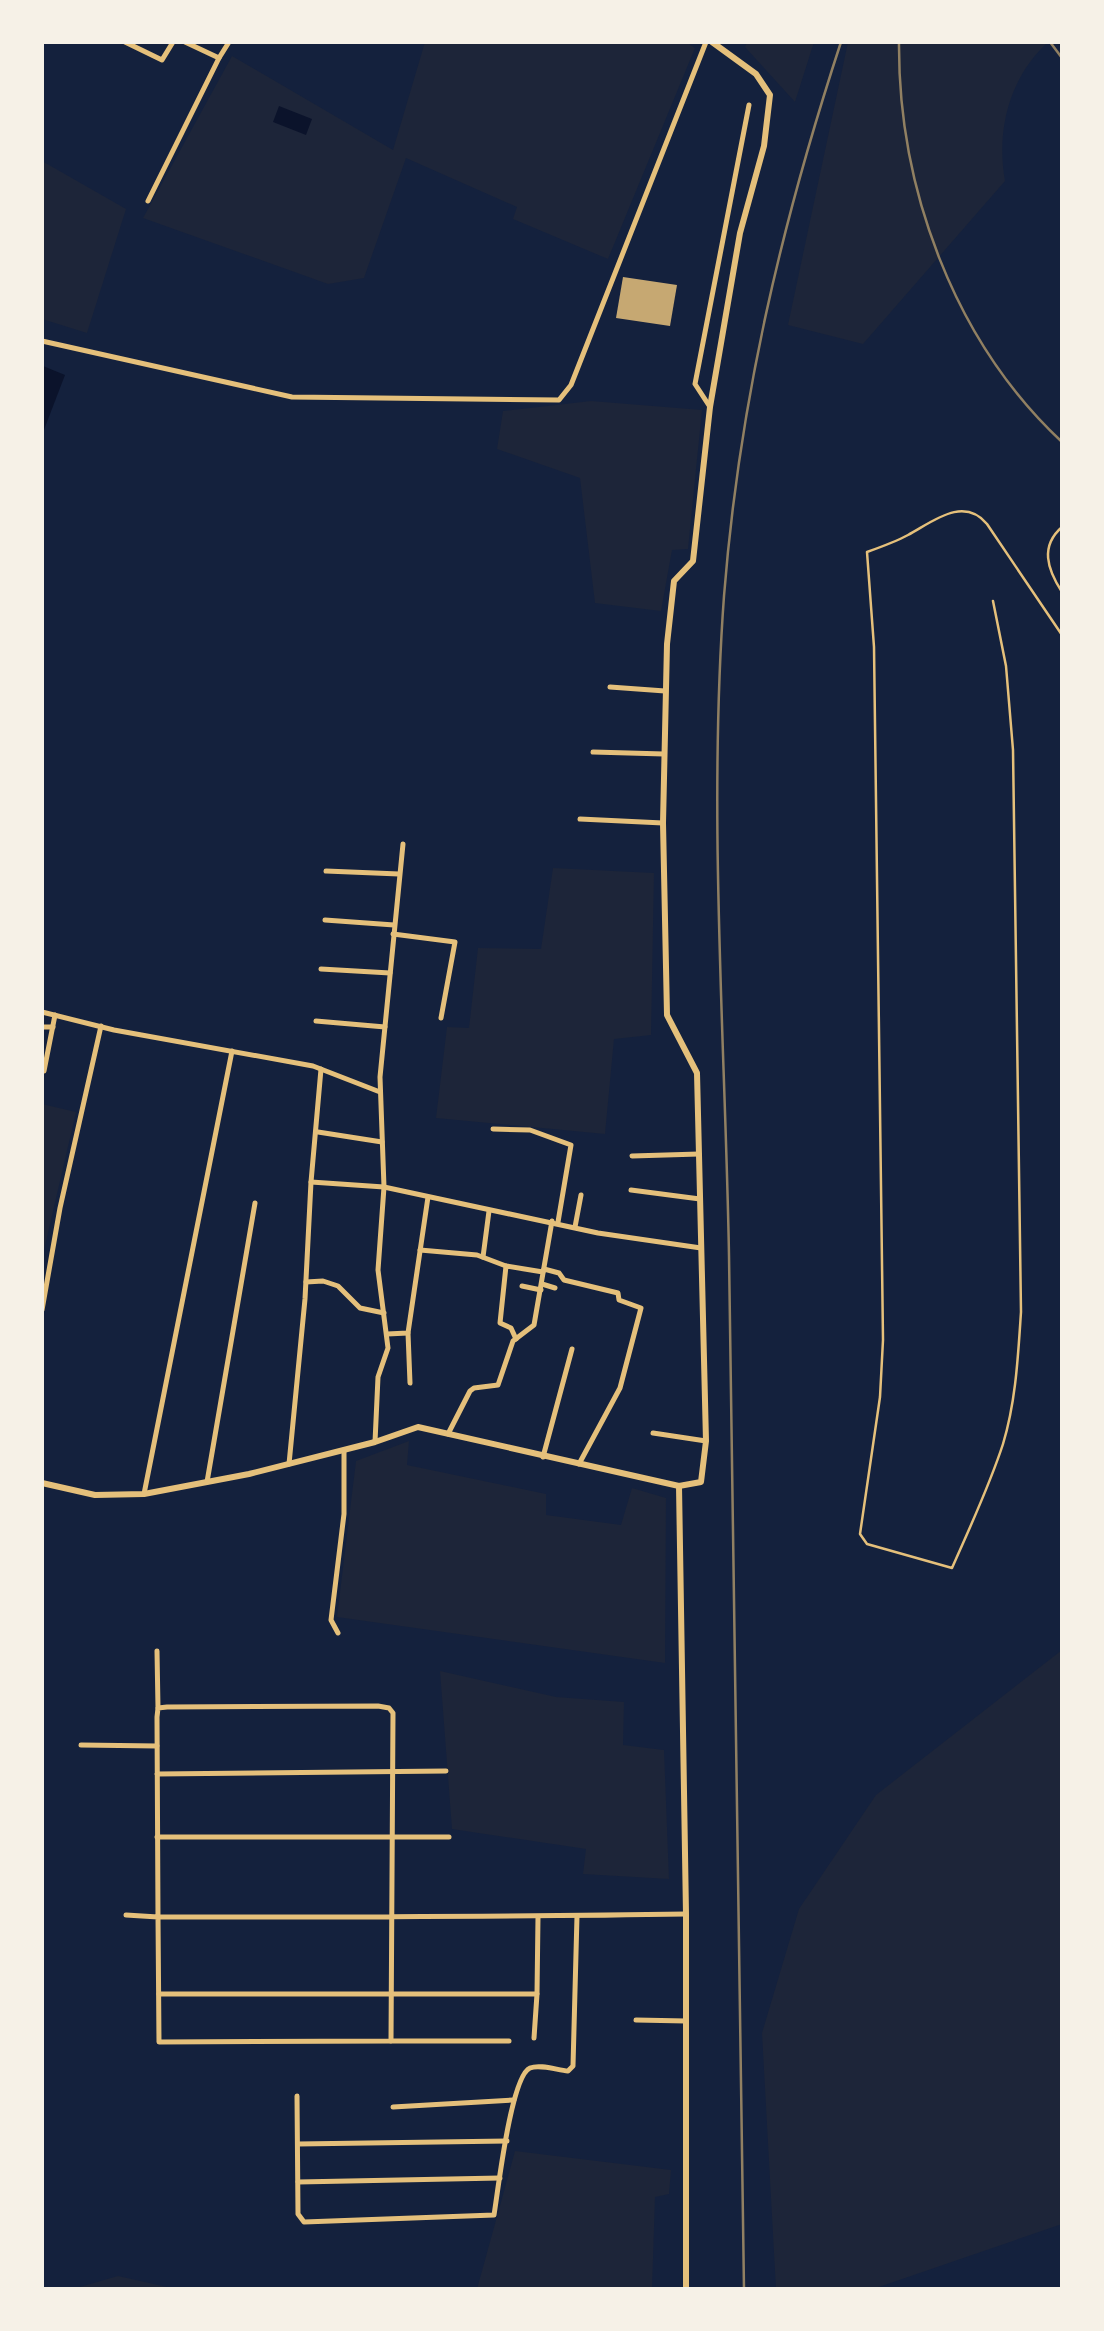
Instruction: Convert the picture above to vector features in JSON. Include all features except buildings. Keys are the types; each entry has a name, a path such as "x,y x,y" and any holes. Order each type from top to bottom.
{"street":[{"path":"125,42 162,60 173,42"},
{"path":"186,42 219,58"},
{"path":"148,201 229,42"},
{"path":"42,341 292,397 559,400 572,385 706,42"},
{"path":"42,1483 95,1495 144,1494 289,1464 375,1442 418,1427 679,1486 701,1482 706,1441 696,1073 667,1015 663,823 665,691 674,581 693,561 710,407 740,233 764,146 770,94 756,74 712,42"},
{"path":"710,407 695,384 749,105"},
{"path":"610,687 665,691"},
{"path":"593,752 664,754"},
{"path":"580,820 663,823"},
{"path":"375,1442 378,1377 388,1348 378,1270 384,1187 380,1092 402,844"},
{"path":"326,871 399,874"},
{"path":"325,920 394,925"},
{"path":"393,934 455,942 441,1018"},
{"path":"321,969 390,973"},
{"path":"42,1012 321,1069 380,1092"},
{"path":"44,1071 55,1015"},
{"path":"316,1021 385,1027"},
{"path":"42,1310 60,1208 101,1026"},
{"path":"42,1027 52,1027"},
{"path":"144,1494 232,1051"},
{"path":"289,1464 306,1282 321,1069"},
{"path":"448,1434 470,1391 498,1385 516,1339 534,1325 571,1145 530,1130 493,1129"},
{"path":"318,1132 382,1142"},
{"path":"632,1156 699,1154"},
{"path":"311,1182 384,1187 489,1211 701,1248"},
{"path":"631,1190 700,1199"},
{"path":"575,1227 581,1195"},
{"path":"410,1382 408,1333 428,1197"},
{"path":"207,1482 255,1203"},
{"path":"483,1256 489,1211"},
{"path":"420,1250 483,1256 506,1266 559,1273 564,1280 618,1293 619,1300 640,1308 621,1388 579,1464"},
{"path":"506,1266 500,1323 511,1328 516,1339"},
{"path":"306,1282 338,1286 360,1308 384,1313"},
{"path":"522,1286 555,1288"},
{"path":"387,1334 408,1333"},
{"path":"543,1457 572,1349"},
{"path":"653,1433 706,1441"},
{"path":"338,1633 331,1620 344,1505 344,1450"},
{"path":"679,1486 686,1914 686,2289"},
{"path":"157,1651 159,2042 509,2041"},
{"path":"158,1708 389,1708 393,1713 391,2041"},
{"path":"81,1745 157,1746"},
{"path":"157,1774 446,1770"},
{"path":"157,1837 449,1837"},
{"path":"126,1915 538,1917 686,1914"},
{"path":"297,2096 298,2214 304,2222 494,2215 514,2100 523,2073 531,2068 568,2071 573,2066 577,1916"},
{"path":"534,2038 538,1917"},
{"path":"159,1994 537,1994"},
{"path":"636,2020 686,2021"},
{"path":"393,2107 514,2100"},
{"path":"298,2144 507,2141"},
{"path":"298,2182 500,2178"}],"lane":[{"path":"993,601 1006,666 1013,750 1021,1311 1013,1395 1003,1442 988,1485 952,1568 867,1544 860,1534 880,1397 883,1340 874,647 867,552 901,538 946,513 975,514 986,524 1062,635"},
{"path":"1062,527 1051,537 1046,554 1062,592"}],"shaded area":[{"path":"425,42 686,42 695,48 608,259 513,219 517,207 406,158 364,278 328,284 143,218 232,56 393,150"},
{"path":"747,42 814,42 795,102 745,47"},
{"path":"848,42 1048,42 1024,72 1009,106 1002,143 1005,181 863,344 788,325"},
{"path":"279,106 312,119 306,135 273,122"},
{"path":"42,161 126,209 87,333 42,319"},
{"path":"43,366 65,375 42,435 42,370"},
{"path":"591,401 702,410 688,549 672,550 661,611 595,603 580,478 497,449 503,411"},
{"path":"553,868 654,873 651,1035 614,1039 605,1134 436,1118 447,1027 469,1028 478,948 541,949"},
{"path":"42,1104 76,1112 44,1250 42,1250"},
{"path":"409,1441 407,1465 546,1494 546,1515 621,1525 632,1488 666,1498 665,1663 337,1617 356,1461"},
{"path":"1062,1650 1062,2224 873,2289 776,2289 762,2033 799,1909 876,1795"},
{"path":"440,1671 556,1697 624,1702 623,1745 664,1750 669,1879 583,1874 586,1849 452,1829"},
{"path":"515,2151 671,2170 669,2194 655,2197 652,2289 477,2289"},
{"path":"118,2276 176,2289 73,2289"}],"waterway":[{"path":"102,2289 130,2289"}],"railway":[{"path":"744,2289 729,1255 717,843 719,678 731,525 752,385 782,247 819,110 841,42"},
{"path":"899,42 901,97 909,152 922,206 940,259 963,310 991,357 1024,402 1062,442"},
{"path":"1050,42 1062,58"}]}
